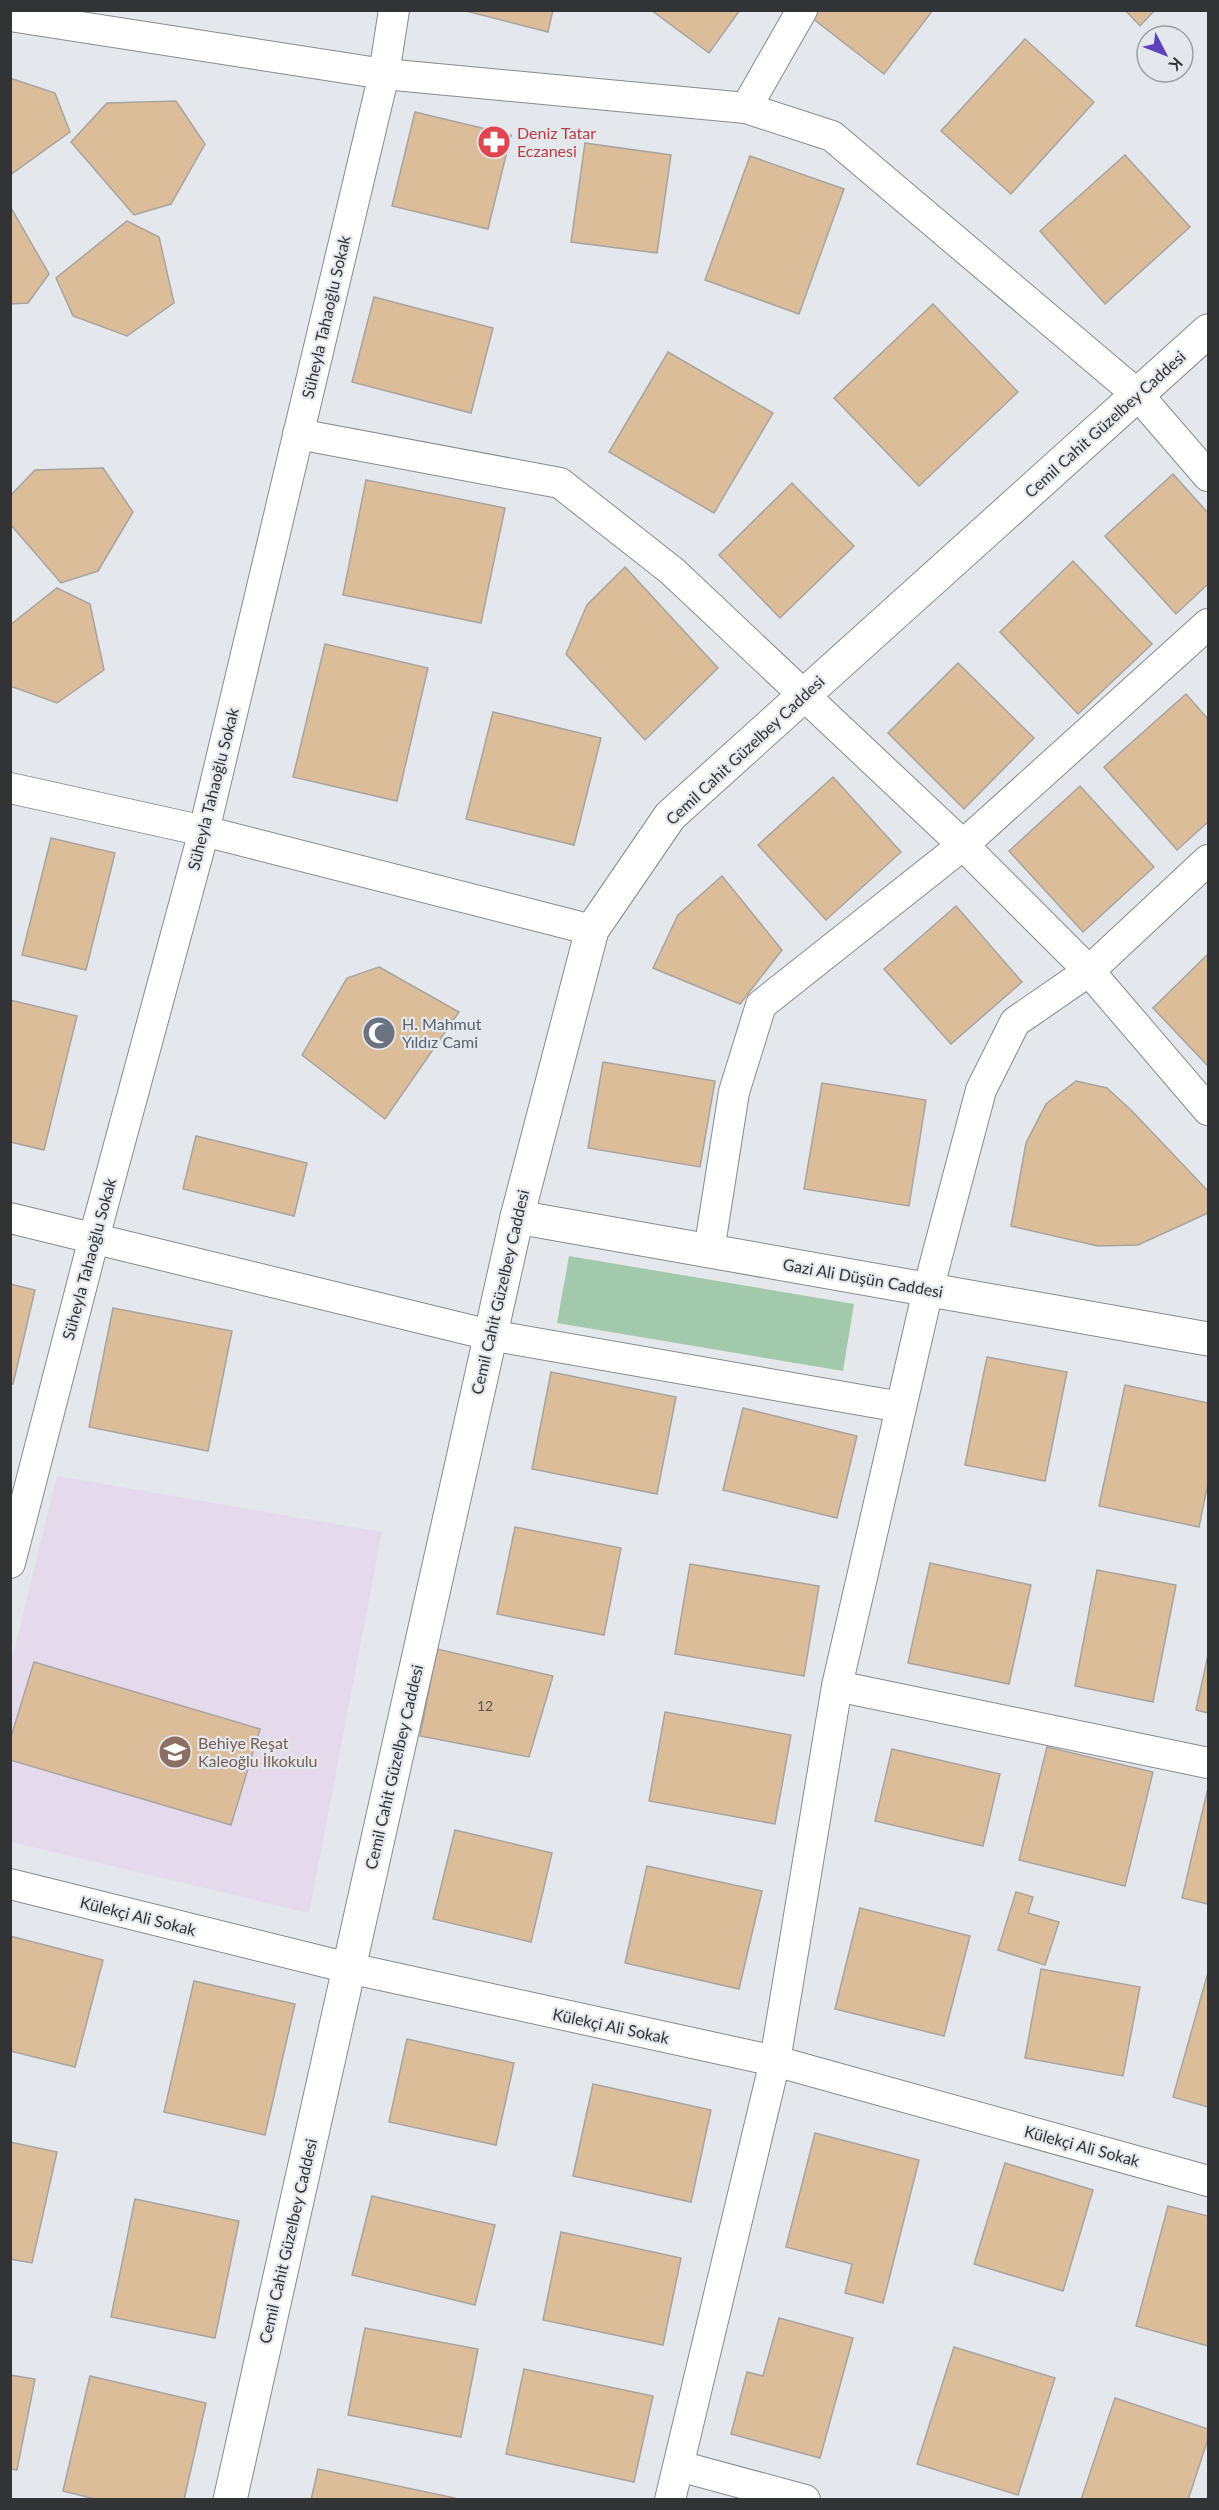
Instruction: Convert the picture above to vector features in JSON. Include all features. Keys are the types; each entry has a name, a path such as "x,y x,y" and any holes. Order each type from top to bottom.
{"street":[{"name":"Süheyla Tahaoğlu Sokak","path":"10,1563 94,1238 204,831 384,74 394,10"},
{"path":"747,108 802,10"},
{"path":"10,16 384,74 747,108 832,136 1138,395 1209,476"},
{"name":"Cemil Cahit Güzelbey Caddesi","path":"230,2499 517,1217 591,930 670,816 1209,331"},
{"path":"298,434 560,483 672,571 963,845 1089,971 1209,1110"},
{"path":"709,1251 734,1092 761,1005 963,845 1209,624"},
{"path":"10,788 204,831 591,930"},
{"path":"670,2499 680,2466 775,2061 837,1686 928,1290 981,1090 1015,1022 1089,971 1209,860"},
{"name":"Gazi Ali Düşün Caddesi","path":"517,1217 1209,1339"},
{"path":"10,1218 490,1335 901,1407"},
{"path":"837,1686 1209,1763"},
{"name":"Külekçi Ali Sokak","path":"10,1884 349,1968 775,2061 1209,2181"},
{"path":"680,2466 805,2499"}],"shaded area":[{"name":"Behiye Reşat Kaleoğlu İlkokulu","path":"57,1476 382,1532 309,1913 11,1842 11,1663"}],"green space":[{"path":"569,1256 854,1304 843,1371 557,1323"}],"building":[{"path":"462,10 553,10 548,32"},
{"path":"651,10 740,10 709,53"},
{"path":"816,10 933,10 884,74 811,17"},
{"path":"1125,10 1155,10 1142,24 1138,24"},
{"path":"1025,39 1094,102 1011,194 941,131"},
{"path":"10,78 55,93 70,132 10,175"},
{"path":"176,101 205,144 171,204 134,215 71,142 107,103"},
{"path":"415,112 511,135 488,229 392,206"},
{"path":"585,143 671,155 657,253 571,242"},
{"path":"1125,155 1190,227 1105,304 1040,231"},
{"path":"750,156 844,189 799,314 705,280"},
{"path":"10,206 49,274 28,303 10,304"},
{"path":"127,221 159,237 174,303 127,336 73,316 56,278"},
{"path":"374,297 493,328 471,413 352,382"},
{"path":"933,304 1018,392 919,486 834,398"},
{"path":"668,352 773,413 714,513 609,452"},
{"path":"103,468 133,512 98,571 61,583 10,524 10,496 35,470"},
{"path":"1173,474 1208,513 1208,584 1176,614 1105,536"},
{"path":"366,480 505,508 481,623 343,595"},
{"path":"792,483 854,546 780,618 719,555"},
{"path":"1073,561 1152,644 1078,714 1000,632"},
{"path":"625,567 718,668 645,740 566,654 587,605"},
{"path":"57,588 90,604 104,670 57,703 10,686 10,625"},
{"path":"325,644 428,668 397,801 293,777"},
{"path":"958,663 1034,738 964,809 888,733"},
{"path":"1186,694 1208,719 1208,822 1177,850 1104,767"},
{"path":"493,712 601,738 574,845 466,819"},
{"path":"833,777 901,852 826,920 758,845"},
{"path":"1080,786 1154,867 1083,932 1009,851"},
{"path":"51,838 115,853 86,970 22,955"},
{"path":"722,876 782,950 740,1004 653,968 678,915"},
{"path":"956,906 1022,982 951,1044 884,969"},
{"path":"1208,954 1208,1066 1153,1008"},
{"name":"H. Mahmut Yıldız Cami","path":"379,967 459,1012 385,1119 302,1055 347,978"},
{"path":"10,1000 77,1016 44,1150 10,1142"},
{"path":"603,1062 715,1081 700,1167 588,1148"},
{"path":"1076,1081 1107,1088 1132,1111 1208,1191 1208,1213 1138,1245 1098,1246 1011,1226 1026,1143 1046,1104"},
{"path":"822,1083 926,1100 909,1206 804,1189"},
{"path":"196,1136 307,1163 294,1216 183,1189"},
{"path":"10,1284 35,1290 13,1384 10,1383"},
{"path":"113,1308 232,1331 208,1451 89,1427"},
{"path":"987,1357 1067,1372 1045,1481 965,1465"},
{"path":"551,1372 676,1397 657,1494 532,1469"},
{"path":"1125,1385 1208,1403 1208,1483 1199,1527 1099,1506"},
{"path":"743,1408 857,1436 837,1518 723,1490"},
{"path":"515,1527 621,1548 604,1635 497,1614"},
{"path":"930,1563 1031,1585 1009,1684 908,1663"},
{"path":"690,1564 819,1586 804,1676 675,1654"},
{"path":"1097,1570 1176,1585 1153,1702 1075,1686"},
{"path":"437,1649 553,1676 529,1757 420,1736"},
{"path":"1208,1655 1208,1713 1196,1710"},
{"path":"34,1662 260,1729 231,1825 10,1760 10,1740"},
{"path":"665,1712 791,1735 775,1824 649,1801"},
{"path":"1047,1747 1153,1772 1125,1886 1019,1860"},
{"path":"892,1749 1000,1774 983,1846 875,1821"},
{"path":"1208,1788 1208,1904 1182,1898"},
{"path":"455,1830 552,1853 531,1942 433,1919"},
{"path":"647,1866 762,1891 739,1989 625,1963"},
{"path":"1016,1892 1033,1897 1028,1913 1059,1922 1045,1965 998,1950"},
{"path":"860,1908 970,1936 944,2036 835,2009"},
{"path":"10,1936 103,1960 75,2067 10,2051"},
{"path":"1041,1969 1140,1987 1123,2076 1025,2058"},
{"path":"1208,1977 1208,2107 1173,2097"},
{"path":"194,1981 295,2004 265,2135 164,2112"},
{"path":"407,2039 514,2063 496,2145 389,2122"},
{"path":"593,2084 711,2110 691,2202 573,2176"},
{"path":"815,2133 919,2160 883,2303 845,2293 852,2264 786,2247"},
{"path":"10,2142 57,2152 32,2263 10,2259"},
{"path":"1005,2163 1093,2190 1063,2291 974,2264"},
{"path":"372,2196 495,2225 475,2305 352,2275"},
{"path":"135,2199 239,2221 215,2338 111,2317"},
{"path":"1168,2206 1208,2216 1208,2346 1136,2326"},
{"path":"561,2232 681,2258 663,2345 543,2320"},
{"path":"779,2318 853,2338 820,2458 731,2434 747,2372 763,2376"},
{"path":"365,2328 478,2349 461,2437 348,2415"},
{"path":"954,2347 1055,2378 1018,2495 917,2464"},
{"path":"524,2369 653,2396 634,2482 506,2454"},
{"path":"10,2375 35,2379 17,2470 10,2469"},
{"path":"90,2376 206,2403 184,2500 99,2500 63,2491"},
{"path":"1115,2398 1208,2429 1208,2439 1188,2500 1081,2500"},
{"path":"318,2469 455,2498 455,2500 311,2500"}],"place":[{"name":"Deniz Tatar Eczanesi","path":"494,142"},
{"name":"H. Mahmut Yıldız Cami","path":"379,1033"},
{"name":"Behiye Reşat Kaleoğlu İlkokulu","path":"175,1752"}]}
